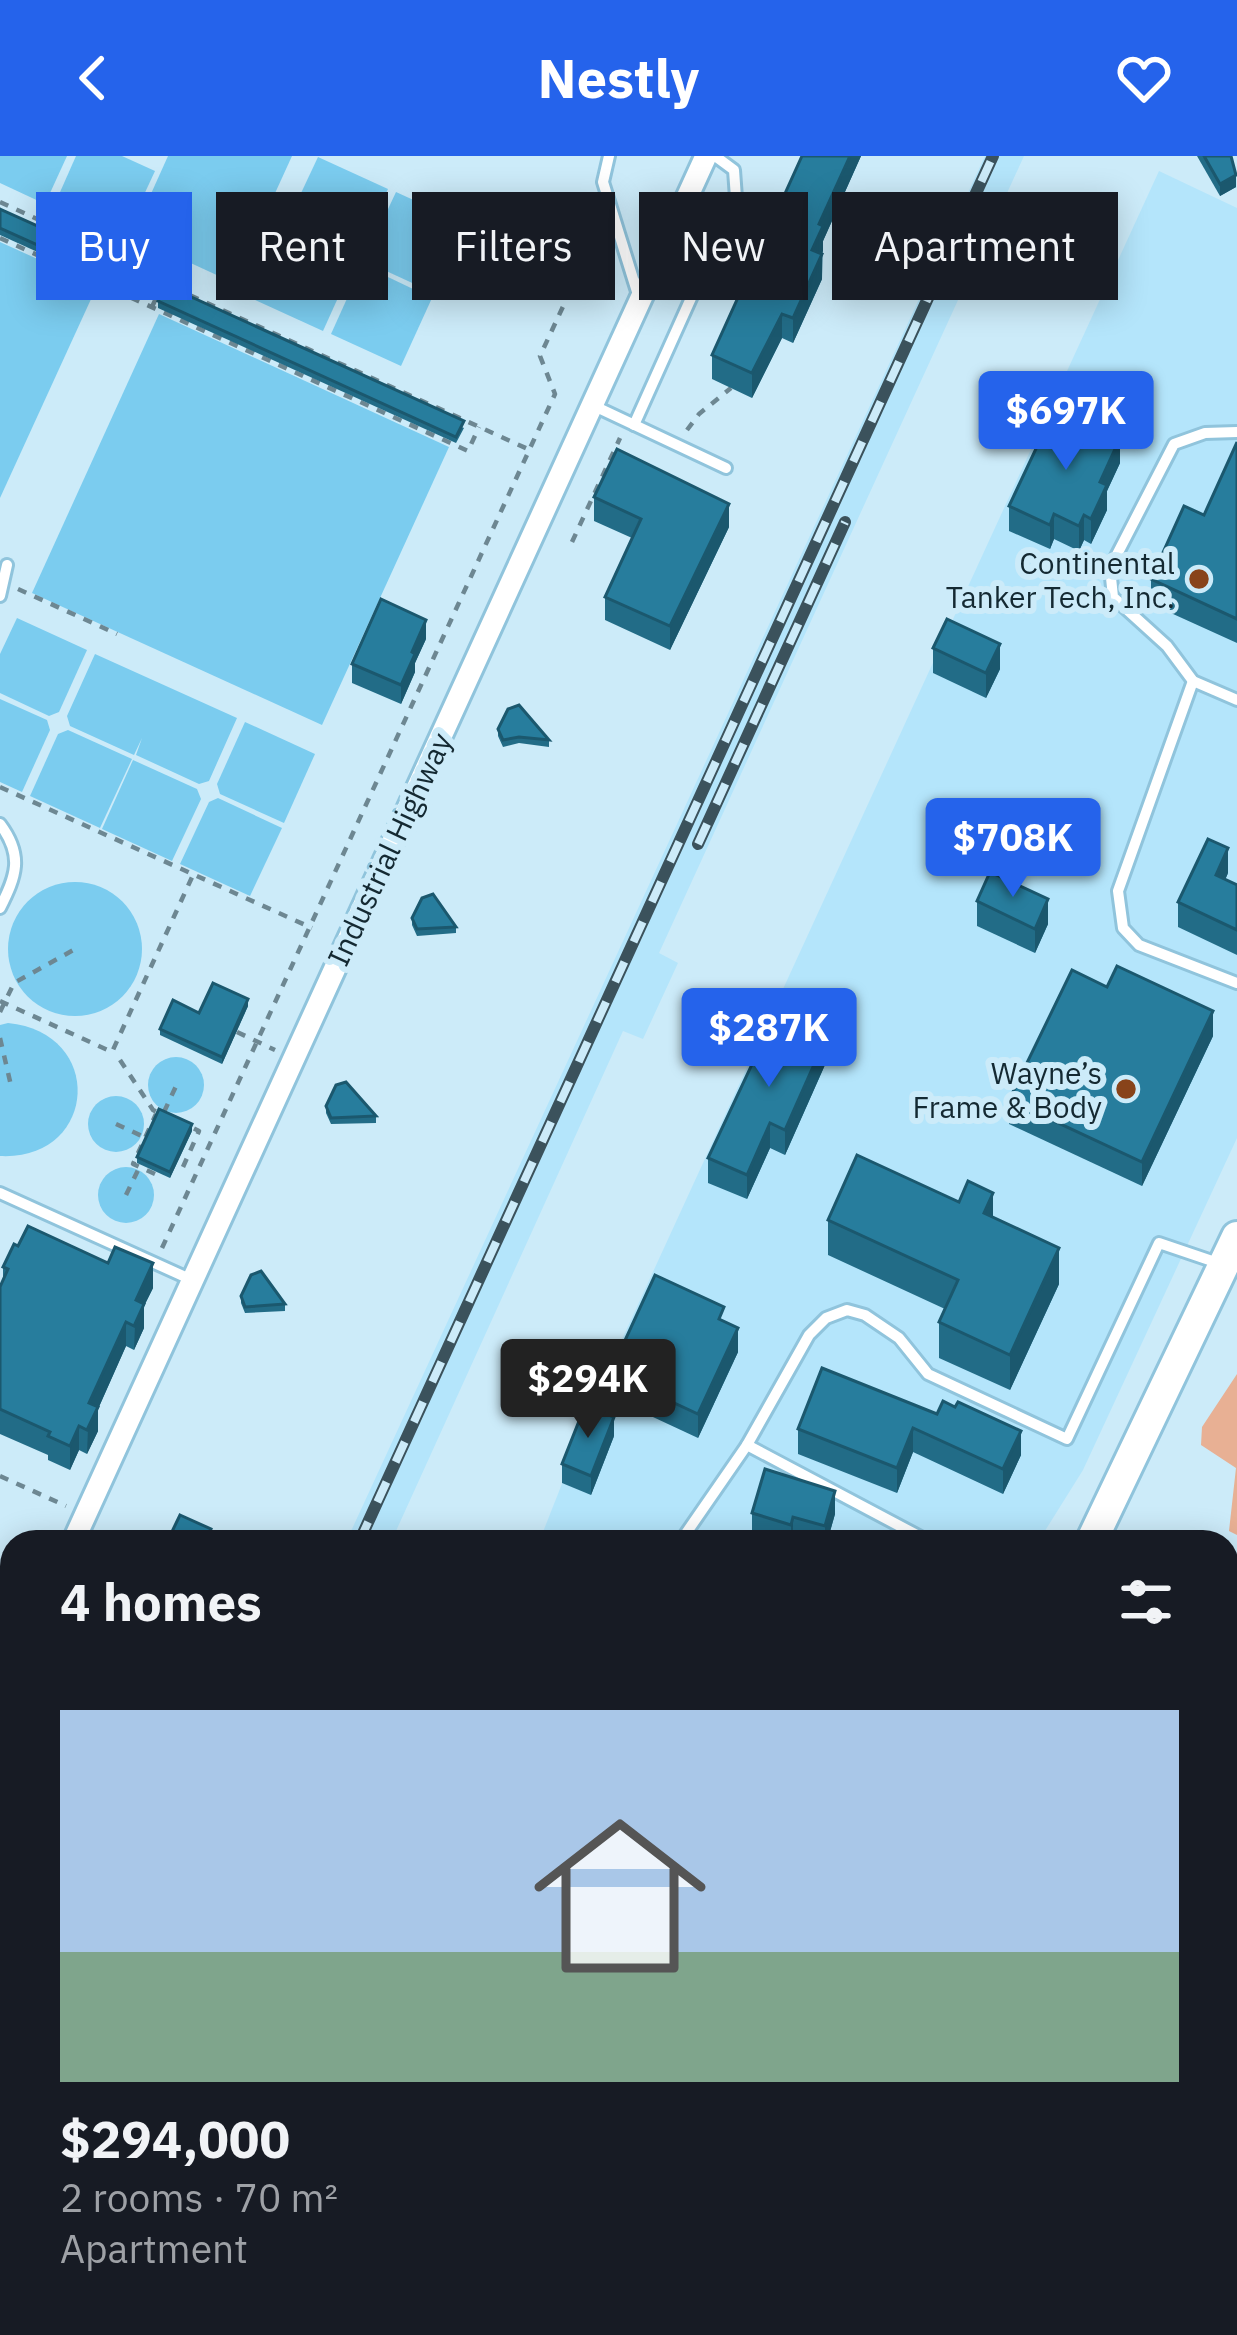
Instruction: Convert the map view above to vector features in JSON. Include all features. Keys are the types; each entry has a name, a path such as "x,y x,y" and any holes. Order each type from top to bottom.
{"main road":[{"path":"1097,1530 1230,1251"}],"street":[{"name":"Industrial Highway","path":"78,1530 710,156"}],"lane":[{"path":"606,192 603,182 609,156"},
{"path":"710,156 732,166 736,192"},
{"path":"615,222 640,302"},
{"path":"631,424 689,300"},
{"path":"592,405 726,468"},
{"path":"1237,432 1205,434 1174,444 1110,568 1113,598 1167,646 1193,681 1237,700"},
{"path":"0,596 8,565"},
{"path":"1193,681 1118,891 1123,928 1138,945 1237,983"},
{"path":"0,824 17,856 17,874 0,908"},
{"path":"0,1193 192,1280"},
{"path":"688,1530 747,1445 809,1335 826,1318 847,1310 865,1316 899,1338 928,1374 1067,1438 1159,1244 1230,1251"},
{"path":"747,1445 907,1530"}],"path":[{"path":"0,202 36,219"},
{"path":"0,238 468,452 479,427"},
{"path":"192,296 530,450"},
{"path":"152,307 155,300"},
{"path":"160,1265 165,1242 555,394 540,356 566,300"},
{"path":"677,446 696,417 731,388 741,394"},
{"path":"572,542 631,424"},
{"path":"602,479 611,484"},
{"path":"591,501 601,506"},
{"path":"24,592 116,634"},
{"path":"0,787 313,928"},
{"path":"2,1002 112,1052 193,875"},
{"path":"0,1012 15,982 77,948"},
{"path":"237,1032 293,1058"},
{"path":"0,1038 12,1090"},
{"path":"120,1060 161,1112"},
{"path":"154,1174 133,1164 144,1136 177,1084"},
{"path":"181,1123 199,1131 183,1167"},
{"path":"116,1124 144,1136"},
{"path":"197,1135 212,1141"},
{"path":"126,1195 139,1168"}],"shaded area":[{"path":"0,156 67,156 50,192 36,192 36,200 0,183"},
{"path":"76,156 122,156 155,171 145,192 60,192"},
{"path":"168,156 292,156 276,192 216,192 216,275 192,264 192,192 152,192"},
{"path":"985,156 1024,156 1008,192 968,192"},
{"path":"318,157 388,189 387,192 302,192"},
{"path":"1159,171 1237,208 1237,1138 1083,1470 1046,1530 544,1530 601,1385 1100,300 1118,300 1118,260"},
{"path":"396,192 412,199 412,283 388,272 388,209"},
{"path":"0,242 36,258 36,300 91,300 0,498"},
{"path":"388,277 412,288 412,300 431,300 401,366 331,334 346,300 388,300"},
{"path":"255,300 337,300 323,331"},
{"path":"919,300 958,300 659,953 678,963 643,1039 623,1031 396,1530 352,1530"},
{"path":"159,314 449,447 322,725 32,593"},
{"path":"17,618 87,650 59,712 49,716 0,693 0,654"},
{"path":"95,654 237,718 209,781 199,784 136,755 142,738 134,755 70,726 67,716"},
{"path":"0,699 47,720 50,730 22,792 0,782"},
{"path":"245,722 315,754 284,823 220,794 217,784"},
{"path":"68,730 132,759 100,828 30,796 58,734"},
{"path":"133,760 197,789 201,799 172,861 102,829"},
{"path":"218,798 282,828 250,896 180,864 209,802"},
{"path":"75,882 101,887 122,902 137,923 142,949 137,975 122,996 101,1011 75,1016 49,1011 28,996 13,975 8,949 13,923 28,902 49,887"},
{"path":"0,1025 40,1032 62,1049 75,1071 78,1095 71,1119 56,1139 32,1152 0,1156"},
{"path":"176,1057 196,1065 204,1085 196,1105 176,1113 156,1105 148,1085 156,1065"},
{"path":"116,1096 136,1104 144,1124 136,1144 116,1152 96,1144 88,1124 96,1104"},
{"path":"126,1167 146,1175 154,1195 146,1215 126,1223 106,1215 98,1195 106,1175"},
{"path":"1237,1374 1237,1530 1229,1530 1236,1468 1201,1445 1202,1427"}],"building":[{"path":"802,156 850,156 819,224 823,226 812,250 822,254 808,285 808,192 786,192"},
{"path":"1204,156 1231,156 1236,175 1220,184"},
{"path":"0,209 36,225 36,244 0,228"},
{"path":"192,297 464,421 456,437 158,301"},
{"path":"737,300 801,300 793,318 782,314 752,373 712,355"},
{"path":"1063,412 1120,438 1100,482 1107,485 1091,519 1084,515 1079,526 1054,514 1050,525 1009,506 1041,438 1049,442"},
{"path":"1237,442 1237,619 1151,579 1184,506 1204,515"},
{"path":"617,449 729,504 670,626 605,597 641,519 594,497"},
{"path":"381,599 426,620 401,685 352,664"},
{"path":"947,619 1000,644 986,673 933,648"},
{"path":"519,705 549,740 503,740 498,729 508,709"},
{"path":"1208,839 1228,848 1216,875 1237,885 1237,930 1178,902"},
{"path":"990,872 1048,899 1035,929 977,901"},
{"path":"433,894 456,927 417,929 412,918 422,898"},
{"path":"1117,966 1213,1011 1142,1162 1009,1100 1072,970 1107,987"},
{"path":"213,983 248,999 222,1057 160,1029 173,1000 199,1013"},
{"path":"777,1011 828,1033 785,1130 770,1123 747,1175 708,1158"},
{"path":"346,1082 376,1116 331,1118 326,1106 336,1085"},
{"path":"159,1109 192,1124 170,1172 137,1157"},
{"path":"857,1155 959,1202 968,1181 993,1193 984,1213 1059,1248 1010,1355 939,1322 958,1280 828,1220"},
{"path":"28,1226 108,1263 115,1247 153,1263 136,1300 144,1304 134,1326 126,1322 89,1403 98,1407 87,1430 79,1426 70,1446 0,1409 0,1287 8,1269 3,1267"},
{"path":"261,1271 285,1304 245,1307 241,1296 251,1275"},
{"path":"655,1275 724,1307 719,1319 738,1328 698,1414 610,1373"},
{"path":"822,1368 937,1414 943,1401 955,1407 958,1402 1021,1431 1003,1469 913,1428 897,1468 798,1429"},
{"path":"585,1406 614,1417 591,1476 562,1464"},
{"path":"765,1469 835,1491 825,1526 793,1517 791,1525 752,1513"},
{"path":"180,1515 211,1529 211,1530 173,1530"}],"railway":[{"path":"364,1530 993,156"},
{"path":"698,844 845,522"}],"place":[{"name":"Continental Tanker Tech, Inc.","path":"1199,579"},
{"name":"Wayne’s Frame & Body","path":"1126,1089"}]}
